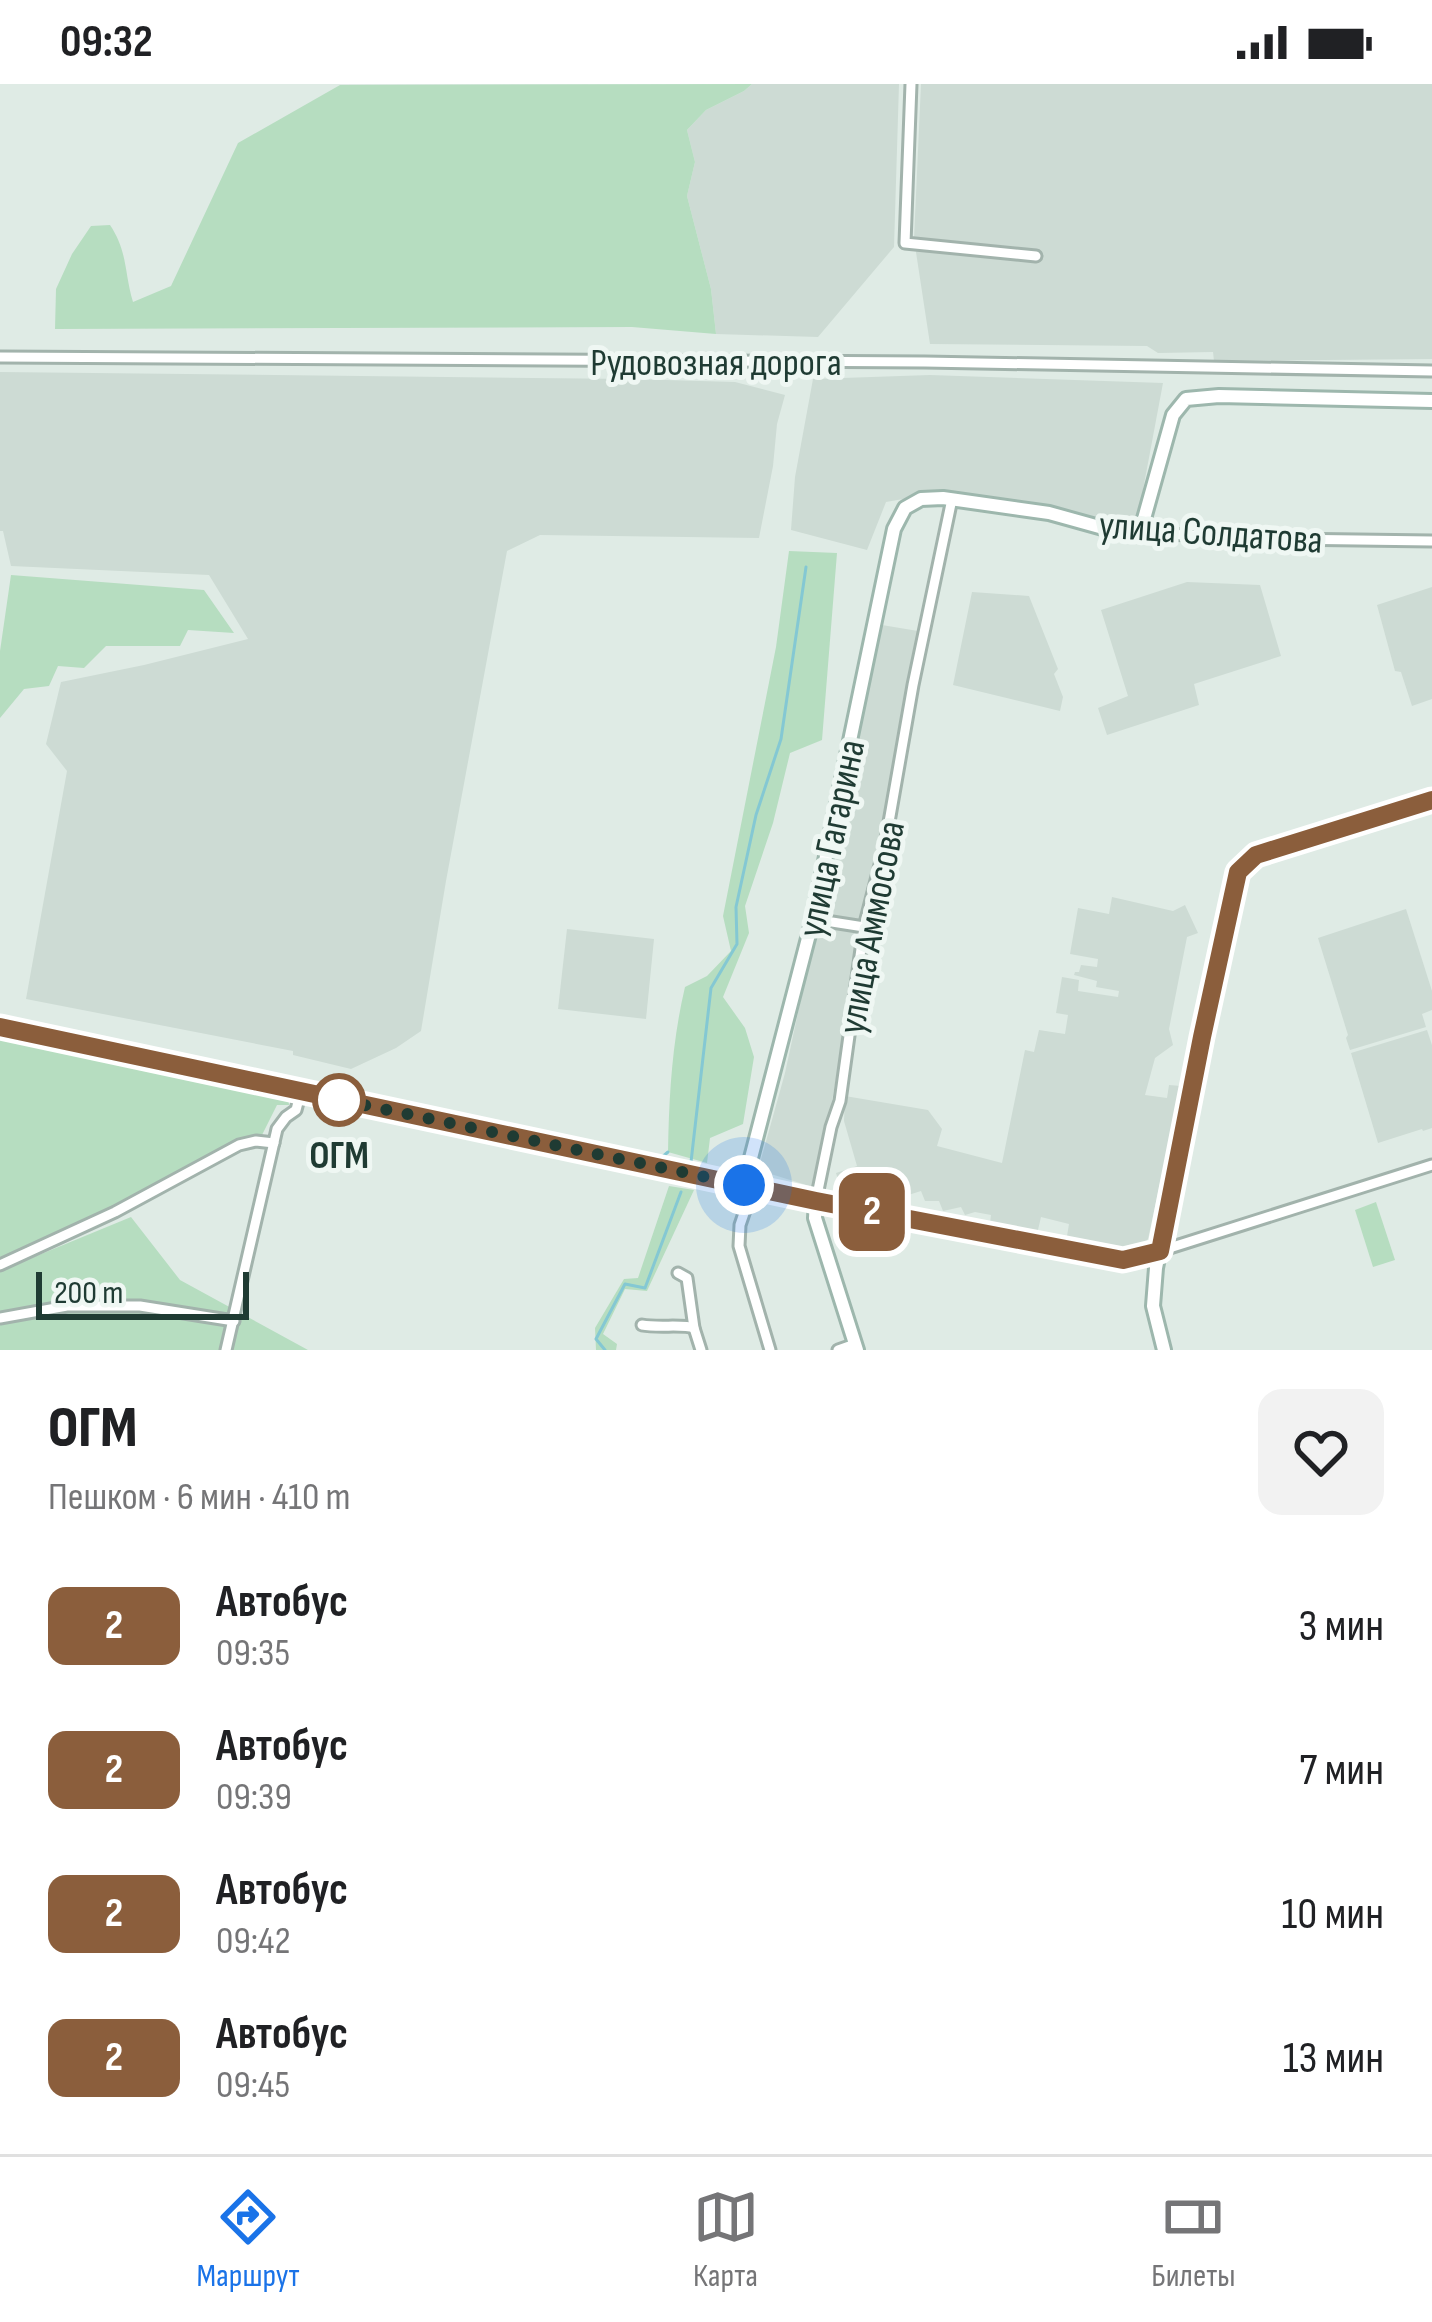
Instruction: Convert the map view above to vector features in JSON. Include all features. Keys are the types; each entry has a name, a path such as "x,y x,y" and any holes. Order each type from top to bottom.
{"street":[{"path":"911,84 905,243 1036,256"},
{"name":"Рудовозная дорога","path":"0,357 925,362 1432,371"},
{"path":"1140,533 1172,415 1186,399 1432,401"},
{"name":"улица Солдатова","path":"921,499 1049,513 1121,533 1432,541"},
{"name":"улица Гагарина","path":"770,1350 739,1246 740,1225 813,919 894,529 905,508 921,499"},
{"name":"улица Аммосова","path":"856,1347 815,1218 816,1201 840,1101 864,927 885,845 952,499"},
{"path":"1164,1350 1153,1306 1160,1251 1238,872 1256,855 1432,800"},
{"path":"813,919 864,927"},
{"path":"0,1027 816,1201 1123,1260 1432,1165"},
{"path":"226,1350 274,1143 281,1121 296,1110 302,1091"},
{"path":"0,1265 115,1212 239,1145 274,1143"},
{"path":"678,1273 687,1278 700,1350"},
{"path":"0,1318 67,1306 140,1306 233,1321"},
{"path":"642,1324 694,1328"},
{"path":"838,1350 856,1347"}],"shaded area":[{"path":"752,84 899,84 894,247 818,337 716,334 711,289 687,196 695,162 687,130 706,110"},
{"path":"921,84 1432,84 1432,359 1214,361 1213,352 1158,353 1147,346 930,344 914,239"},
{"path":"0,372 735,382 785,395 759,538 540,535 507,551 421,1031 351,1069 293,1055 293,1051 26,999 67,771 46,744 61,682 248,639 209,575 11,566 0,531"},
{"path":"930,375 1163,383 1136,527 926,495 886,502 867,550 791,530 795,477 813,379"},
{"path":"1187,582 1260,585 1281,656 1194,684 1199,705 1107,735 1098,708 1128,696 1101,610"},
{"path":"1432,587 1432,699 1412,706 1401,672 1395,671 1377,605"},
{"path":"972,592 1029,596 1058,669 1054,674 1063,697 1060,711 953,685"},
{"path":"882,625 918,631 816,1188 758,1170 785,1073"},
{"path":"1112,897 1173,911 1185,905 1198,933 1187,937 1169,1029 1173,1045 1155,1058 1145,1095 1167,1098 1169,1085 1181,1086 1143,1245 1121,1251 1066,1242 1069,1224 1041,1217 1037,1234 990,1223 991,1215 965,1215 961,1207 943,1211 939,1201 925,1201 921,1191 902,1197 898,1188 880,1193 877,1186 858,1191 855,1182 840,1186 836,1173 857,1166 844,1121 845,1096 928,1110 942,1129 937,1146 1002,1163 1025,1050 1034,1052 1039,1030 1065,1034 1068,1015 1056,1013 1062,977 1079,980 1078,991 1118,997 1119,991 1096,987 1097,981 1074,975 1081,965 1097,967 1098,959 1070,954 1078,908 1109,914"},
{"path":"1406,909 1432,991 1432,1010 1422,1014 1426,1027 1350,1050 1318,938"},
{"path":"567,929 654,939 646,1019 558,1009"},
{"path":"1427,1030 1432,1045 1432,1128 1378,1143 1351,1053"}],"green space":[{"path":"752,84 706,110 687,130 695,162 687,196 711,289 716,334 632,327 55,329 56,289 91,226 110,225 116,235 133,302 171,286 238,143 340,85"},
{"path":"789,551 837,553 822,740 790,753 745,906 749,933 723,997 745,1028 754,1057 743,1124 710,1138 707,1163 668,1152 674,1049 685,987 707,976 731,951 723,916 776,647"},
{"path":"11,575 204,590 234,633 188,630 180,646 106,646 84,668 58,666 49,686 24,689 0,718 0,651"},
{"path":"0,1039 288,1097 289,1105 277,1105 261,1137 242,1140 148,1192 0,1261"},
{"path":"669,1186 694,1190 647,1291 625,1289 603,1334 617,1344 616,1350 596,1350 595,1328 624,1279 638,1278"},
{"path":"1376,1202 1395,1260 1373,1267 1355,1210"},
{"path":"131,1217 180,1280 308,1350 0,1350 0,1271"}],"waterway":[{"path":"691,1162 711,988 737,944 736,907 756,815 781,739 806,567"},
{"path":"616,1149 661,1158 668,1152"},
{"path":"605,1350 596,1339 625,1284 645,1288 681,1192"}],"bus line":[{"name":"2","path":"0,1027 903,1218 1123,1260 1136,1258 1160,1251 1238,872 1256,855 1432,800"}],"place":[{"name":"ОГМ","path":"339,1100"}],"route":[{"path":"339,1100 331,1098 744,1185"}]}
